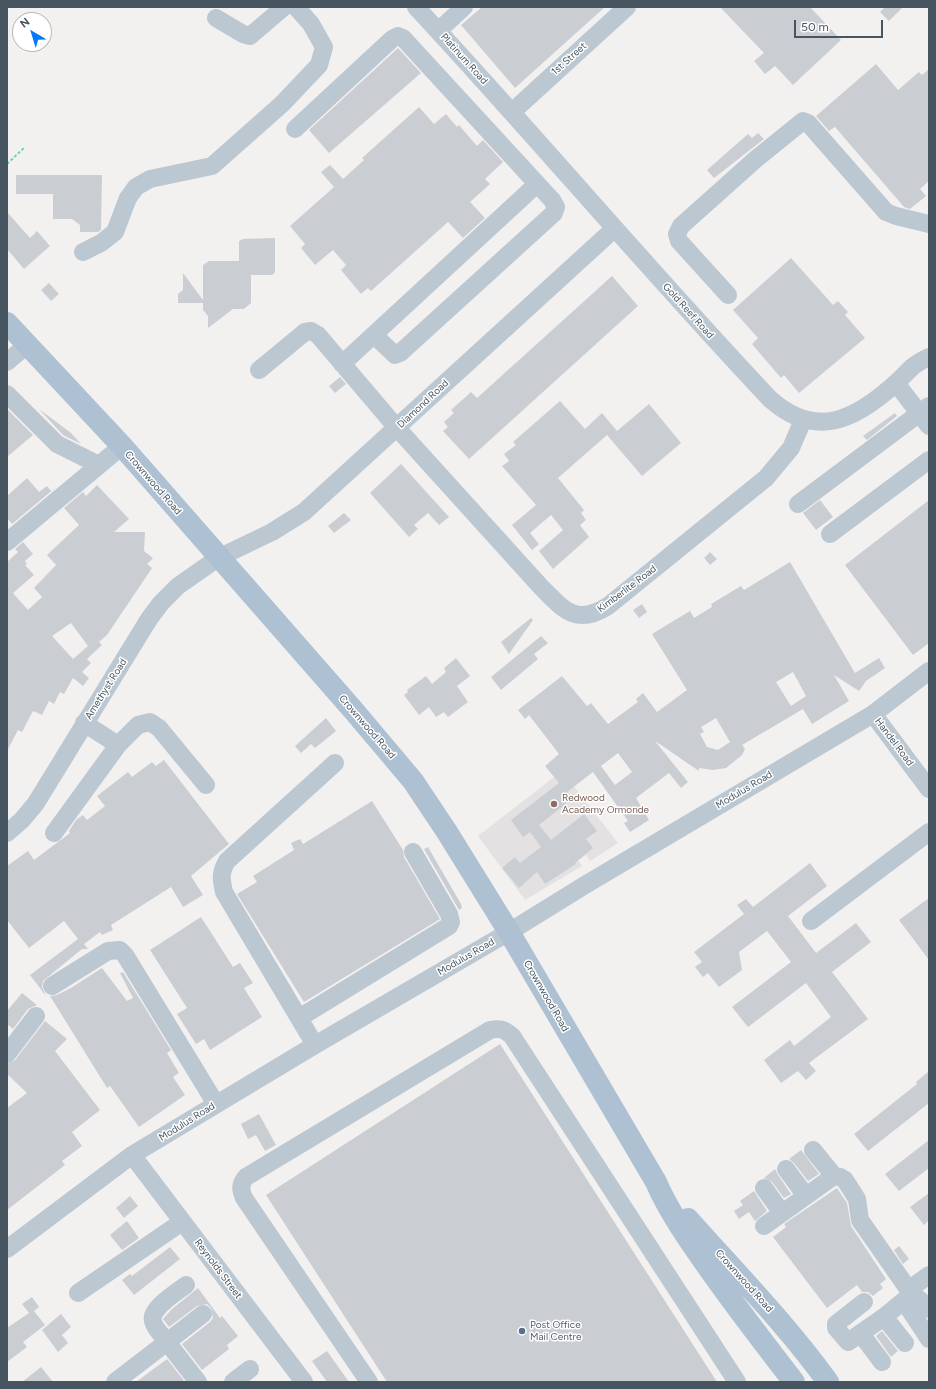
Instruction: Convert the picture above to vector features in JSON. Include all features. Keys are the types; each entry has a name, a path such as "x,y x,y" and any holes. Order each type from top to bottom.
{"main road":[{"name":"Crownwood Road","path":"7,323 122,446 412,781 447,832 509,932 656,1182 687,1238 748,1323 794,1382"},
{"name":"Crownwood Road","path":"656,1182 777,1317 808,1354 828,1382"}],"street":[{"path":"216,18 243,34 250,36 284,7"},
{"path":"83,252 101,243 114,232 128,198 136,187 150,179 212,166 282,104 319,65 324,48 311,24 296,7"},
{"name":"Platinum Road","path":"416,7 512,112"},
{"path":"438,31 464,7"},
{"name":"1st Street","path":"512,112 626,7"},
{"path":"295,129 392,39 398,36 403,38 552,200 556,207 554,213 400,353 395,355 390,353 374,335"},
{"name":"Gold Reef Road","path":"512,112 614,229 770,399 786,413 802,420 821,422 851,414 869,405 897,383 912,366 929,357"},
{"path":"728,295 679,241 677,234 681,226 756,159 802,121 808,123 886,212 929,224"},
{"path":"342,364 536,184"},
{"name":"Diamond Road","path":"218,558 272,532 304,512 614,229"},
{"name":"Kimberlite Road","path":"259,370 305,332 311,330 318,335 397,428 541,587 562,608 582,616 589,615 608,606 766,478 791,448 802,420"},
{"path":"7,362 26,345"},
{"name":"Gold Reef Road","path":"897,383 929,368"},
{"path":"798,504 926,415 897,383"},
{"path":"7,394 57,444 99,465"},
{"path":"7,542 122,446"},
{"path":"830,534 929,460"},
{"name":"Amethyst Road","path":"7,833 22,820 36,803 84,723 161,603 178,586 218,558"},
{"name":"Modulus Road","path":"7,1249 132,1156 216,1104 509,932 585,885 873,714 929,671"},
{"name":"Handel Road","path":"873,714 929,788"},
{"path":"54,833 118,745 138,725 145,722 150,722 159,728 206,785"},
{"path":"84,723 118,745"},
{"path":"315,1045 224,892 221,871 227,861 335,763"},
{"path":"811,921 929,832"},
{"path":"299,1018 449,926 449,914 413,852"},
{"path":"52,986 108,951 120,950 125,955 216,1104"},
{"path":"7,1054 36,1016"},
{"path":"369,1382 244,1198 240,1190 241,1183 246,1177 490,1030 499,1028 512,1036 738,1382"},
{"path":"813,1150 834,1176 845,1180 857,1200 860,1220 916,1298"},
{"name":"Reynolds Street","path":"132,1156 304,1382"},
{"path":"786,1169 806,1196"},
{"path":"764,1226 834,1176"},
{"path":"764,1188 782,1213"},
{"path":"78,1293 182,1222"},
{"path":"929,1275 916,1298 909,1305 909,1309 929,1339"},
{"path":"186,1285 157,1308 152,1316 152,1322 198,1382"},
{"path":"864,1302 836,1324 836,1328 848,1342 884,1317 916,1298"},
{"path":"115,1382 203,1314"},
{"path":"884,1317 905,1343"},
{"path":"860,1334 882,1362"},
{"path":"233,1382 250,1369"}],"path":[{"path":"7,164 25,147"}],"shaded area":[{"name":"Redwood Academy Ormonde","path":"562,771 618,843 590,861 586,855 578,860 582,866 525,900 478,836"}],"building":[{"path":"482,7 605,7 515,88 461,25"},
{"path":"720,7 810,7 841,40 793,85 775,66 765,74 754,61 764,53"},
{"path":"885,7 903,7 889,21 880,12"},
{"path":"398,48 421,73 329,153 309,130"},
{"path":"876,64 898,90 919,72 922,75 929,69 929,181 920,189 926,196 910,209 904,207 835,127 829,131 816,116"},
{"path":"419,107 434,124 446,114 457,127 459,125 477,146 483,140 503,162 485,179 490,184 470,202 485,218 463,238 448,222 371,291 368,288 361,294 341,270 346,265 333,250 315,265 301,248 305,244 290,226 334,187 321,172 330,165 343,179 364,160 362,158"},
{"path":"758,133 764,139 714,178 707,170 748,134 752,138"},
{"path":"16,175 102,175 101,230 98,232 80,232 80,225 72,219 53,219 53,194 16,194"},
{"path":"7,212 30,238 37,231 50,246 24,269 7,249"},
{"path":"275,238 275,272 272,275 251,275 251,303 244,309 233,309 208,328 208,316 203,310 203,303 178,303 178,294 183,290 183,273 203,300 203,265 209,261 239,261 239,241 243,239"},
{"path":"791,258 833,305 838,301 848,312 845,315 865,338 799,393 784,375 781,378 752,344 758,338 733,310"},
{"path":"612,276 638,306 469,459 443,431 448,427 444,422 454,413 451,410 471,392 477,398"},
{"path":"49,283 59,294 51,301 41,290"},
{"path":"340,377 346,384 335,393 329,386"},
{"path":"560,401 585,429 602,413 617,431 649,404 681,443 642,476 607,435 558,478 584,510 581,513 586,520 580,525 589,537 553,569 539,551 563,530 551,515 530,533 539,544 532,550 512,525 536,505 502,466 509,461 504,454 516,445 513,442"},
{"path":"7,409 33,435 7,457"},
{"path":"39,409 71,433 81,444 63,435"},
{"path":"895,413 897,416 867,440 863,436"},
{"path":"401,464 449,517 439,525 428,513 414,525 418,529 409,537 370,493"},
{"path":"27,478 39,492 47,486 51,491 61,483 12,524 7,518 7,496"},
{"path":"97,485 129,519 114,532 145,532 144,551 153,558 147,564 152,568 107,635 99,642 102,645 87,659 91,663 82,672 89,678 83,686 73,678 64,694 60,692 54,704 49,701 42,715 33,711 22,732 18,730 7,751 7,562 18,552 15,549 23,542 33,554 25,561 27,564 25,565 34,575 13,593 28,610 42,597 34,588 56,565 47,555 79,525 64,508 83,492 86,496","holes":["71,623 88,646 73,659 52,636"]},
{"path":"820,500 833,517 816,530 803,513"},
{"path":"929,500 929,643 913,655 845,565"},
{"path":"344,513 351,520 334,533 328,526"},
{"path":"710,552 717,559 710,565 704,558"},
{"path":"790,562 855,673 879,658 885,668 866,681 859,691 834,675 849,701 812,724 803,709 742,745 745,749 742,755 726,768 713,770 699,768 699,771 655,741 688,782 681,788 669,773 636,798 649,820 630,832 624,823 628,821 593,772 567,792 572,799 539,825 551,840 584,814 597,831 586,839 593,848 575,863 576,864 545,884 537,872 519,888 502,868 515,857 520,863 541,847 530,832 523,837 511,820 559,783 545,766 559,754 529,715 525,719 518,710 562,676 587,706 591,703 608,724 638,702 636,699 643,693 657,712 687,690 652,634 690,611 694,618 712,607 711,604 741,586 744,590","holes":["793,672 806,696 791,706 776,682","716,718 730,742 718,750 707,747 700,734 704,732 701,727","618,753 632,772 615,785 601,766"]},
{"path":"642,604 647,612 639,618 633,610"},
{"path":"531,618 533,620 509,654 501,642"},
{"path":"541,636 548,643 534,654 538,659 501,690 491,677"},
{"path":"456,658 470,676 457,686 468,702 448,717 444,712 436,717 429,707 419,715 404,695 408,692 407,690 426,676 432,684 446,672 444,668"},
{"path":"326,718 336,731 315,748 311,744 301,753 295,746"},
{"path":"164,760 229,844 191,876 203,895 183,907 171,887 111,925 113,930 102,935 100,932 84,944 88,949 82,949 43,981 42,987 46,996 30,975 78,939 64,921 29,948 7,920 7,866 28,851 34,860 70,833 69,831 76,820 83,815 87,820 105,806 97,796 128,772 132,777 152,762 156,766"},
{"path":"372,801 403,850 404,857 440,919 304,1002 237,894 257,882 253,876 294,850 291,843 300,839 303,844"},
{"path":"428,847 461,904 462,908 459,910 424,849"},
{"path":"810,863 827,886 788,916 816,953 856,923 871,942 832,972 868,1019 809,1063 816,1071 806,1080 798,1071 781,1083 764,1060 790,1040 794,1046 831,1017 806,983 748,1027 732,1007 791,962 767,931 739,952 742,970 719,987 708,973 703,977 695,967 702,962 694,952 744,914 737,905 746,899 753,907"},
{"path":"929,898 929,960 899,920"},
{"path":"201,917 233,967 240,963 253,983 244,988 262,1017 210,1050 204,1039 196,1044 177,1014 187,1008 150,950"},
{"path":"102,968 127,1001 133,998 120,973 123,972 171,1050 167,1053 179,1073 173,1077 185,1095 139,1127 110,1086 107,1088 50,996 57,995 71,988"},
{"path":"22,993 37,1005 28,1009 13,1029 7,1024 7,1011"},
{"path":"45,1021 67,1039 55,1051 100,1110 72,1132 82,1146 62,1161 65,1165 7,1210 7,1108 27,1093 7,1074 7,1064 15,1060"},
{"path":"500,1044 717,1382 387,1382 266,1195"},
{"path":"929,1071 929,1103 868,1151 854,1134 917,1084 916,1082"},
{"path":"259,1114 276,1145 265,1151 256,1135 248,1139 241,1124"},
{"path":"929,1140 929,1168 899,1191 885,1174"},
{"path":"801,1150 819,1174 808,1181 789,1159"},
{"path":"775,1169 791,1194 784,1198 772,1182 764,1178"},
{"path":"837,1188 847,1203 851,1226 886,1279 880,1284 883,1288 873,1296 868,1292 862,1292 857,1285 827,1308 773,1237 786,1227 784,1224"},
{"path":"754,1191 767,1211 755,1221 749,1212 739,1219 734,1211 743,1205 740,1201"},
{"path":"929,1193 929,1220 924,1225 910,1207"},
{"path":"130,1196 138,1206 124,1218 116,1208"},
{"path":"127,1221 139,1238 122,1250 110,1235"},
{"path":"899,1246 909,1259 903,1264 894,1250"},
{"path":"170,1247 180,1259 134,1295 122,1280 130,1274 132,1276"},
{"path":"198,1288 220,1318 222,1316 238,1336 227,1345 229,1349 202,1370 182,1344 210,1322 213,1318 211,1308 207,1304 197,1306 169,1327 163,1319 172,1309"},
{"path":"32,1297 39,1307 34,1311 45,1325 23,1342 27,1347 7,1362 7,1328 29,1313 22,1304"},
{"path":"61,1314 71,1327 62,1335 68,1343 58,1352 42,1330"},
{"path":"882,1331 898,1351 891,1357 876,1336"},
{"path":"327,1351 349,1382 327,1382 312,1361"},
{"path":"167,1359 185,1382 136,1382"},
{"path":"41,1367 53,1382 22,1382"}],"place":[{"name":"Redwood Academy Ormonde","path":"554,804"},
{"name":"Post Office Mail Centre","path":"522,1331"}]}
